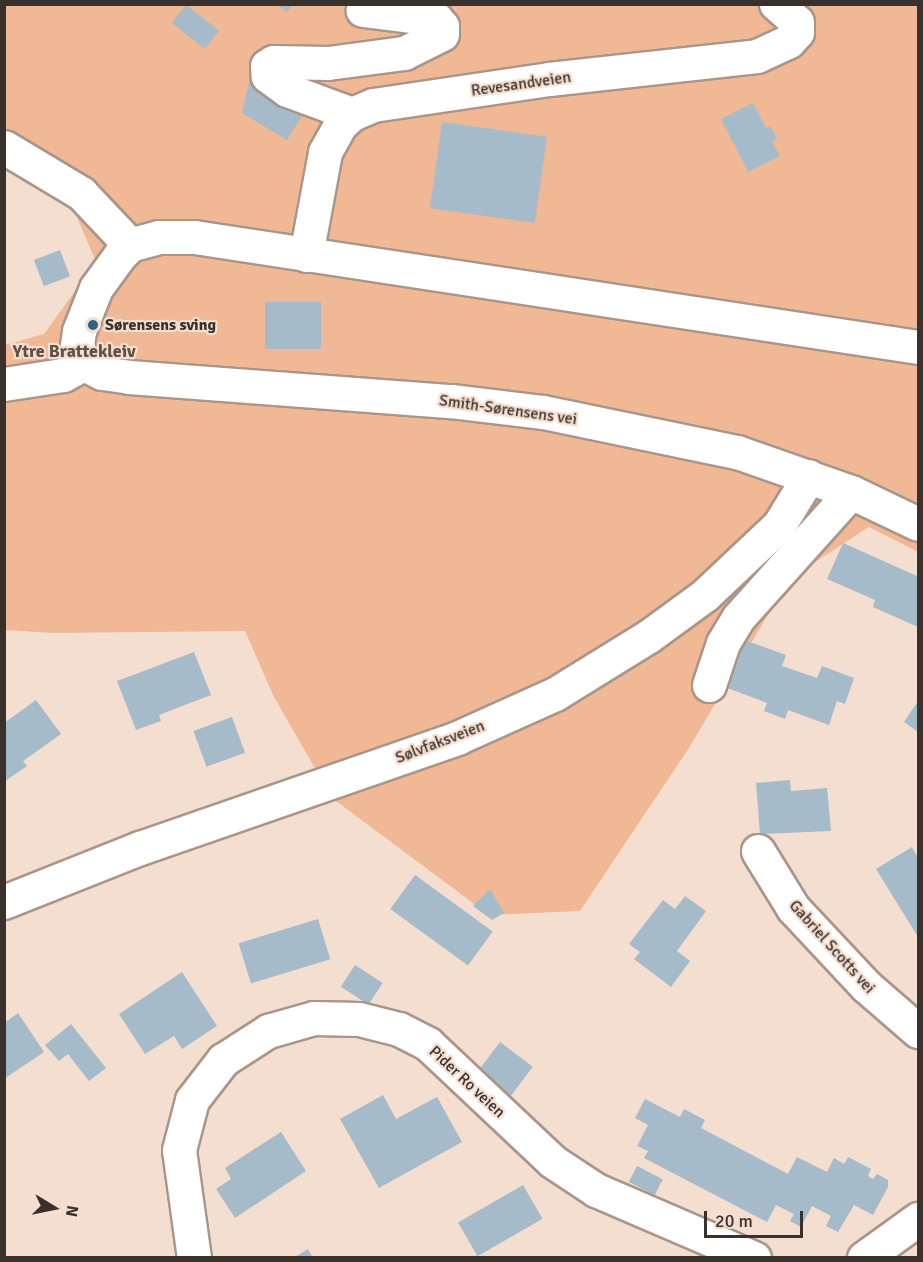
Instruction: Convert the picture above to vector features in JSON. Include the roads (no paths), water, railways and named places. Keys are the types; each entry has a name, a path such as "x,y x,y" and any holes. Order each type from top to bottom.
{"street":[{"name":"Revesandveien","path":"352,114 373,105 549,79 757,56 789,42 797,32 797,22 776,4"},
{"path":"306,255 325,152 340,125 352,114 287,90 268,76 267,66 273,62 328,63 404,53 442,33 442,26 436,19 363,10"},
{"path":"4,147 81,193 130,245"},
{"path":"4,384 63,375 84,364 77,346 79,331 96,288 130,245 159,237 194,237 918,347"},
{"name":"Smith-Sørensens vei","path":"84,364 102,373 129,377 451,401 543,412 737,452 851,492 918,524"},
{"name":"Sølvfaksveien","path":"4,902 141,848 458,738 555,694 649,636 705,595 779,525 808,476"},
{"path":"709,685 723,643 738,618 851,492"},
{"name":"Gabriel Scotts vei","path":"758,851 793,908 866,986 918,1031"},
{"name":"Pider Ro veien","path":"194,1257 179,1150 192,1100 223,1060 268,1031 314,1018 360,1019 399,1029 428,1044 552,1161 597,1190 754,1257"},
{"path":"864,1257 918,1219"}],"place":[{"name":"Sørensens sving","path":"93,325"}],"district":[{"name":"Ytre Brattekleiv","path":"74,351"}]}
